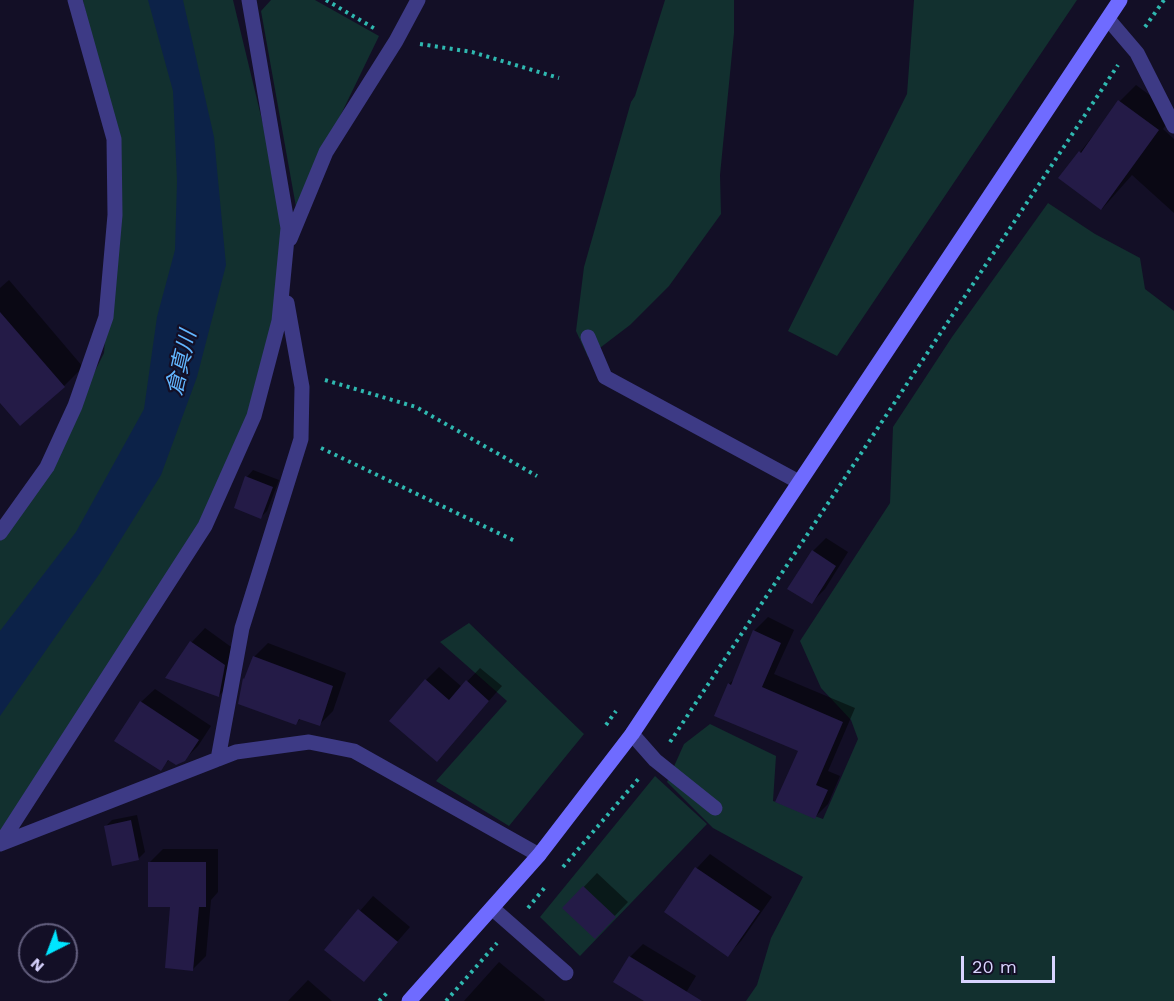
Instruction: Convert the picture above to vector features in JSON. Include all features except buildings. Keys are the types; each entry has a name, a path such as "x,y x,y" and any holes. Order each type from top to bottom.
{"street":[{"path":"0,533 47,467 75,406 106,316 115,215 114,139 75,0"},
{"path":"249,0 288,228 279,321 254,416 205,526 0,844 236,752 309,742 354,751 539,855"},
{"path":"286,250 326,152 396,41 418,0"},
{"path":"409,1001 539,855 632,734 1120,0"},
{"path":"1108,18 1137,53 1174,126"},
{"path":"218,759 242,628 301,439 302,387 283,282"},
{"path":"588,337 605,377 799,482"},
{"path":"632,734 655,760 715,808"},
{"path":"492,908 566,973"}],"path":[{"path":"326,0 396,41 472,52 559,78"},
{"path":"568,861 669,744 1124,55"},
{"path":"299,372 416,407 537,476"},
{"path":"301,439 518,542"}],"green space":[{"path":"83,0 233,0 288,228 262,386 178,568 0,835 0,533 47,467 104,353 115,200 107,114"},
{"path":"271,0 315,0 379,36 296,207 261,11"},
{"path":"665,0 734,0 734,33 720,175 721,214 669,286 630,325 588,357 576,331 584,267 631,102 635,96"},
{"path":"914,0 1077,0 837,356 788,331 907,94"},
{"path":"1048,203 1095,234 1140,258 1145,289 1174,311 1174,1001 746,1001 757,985 771,938 803,877 713,828 667,782 684,744 710,724 776,756 773,801 823,819 858,739 851,720 821,688 800,641 890,503 893,427 952,337"},
{"path":"469,623 584,734 509,826 436,781 507,701 440,642"},
{"path":"655,776 707,824 580,956 540,917"}],"water":[{"name":"倉真川","path":"148,0 183,0 214,137 226,265 197,377 161,475 100,573 0,716 0,631 76,532 144,409 157,317 175,250 177,181 173,91"}]}
